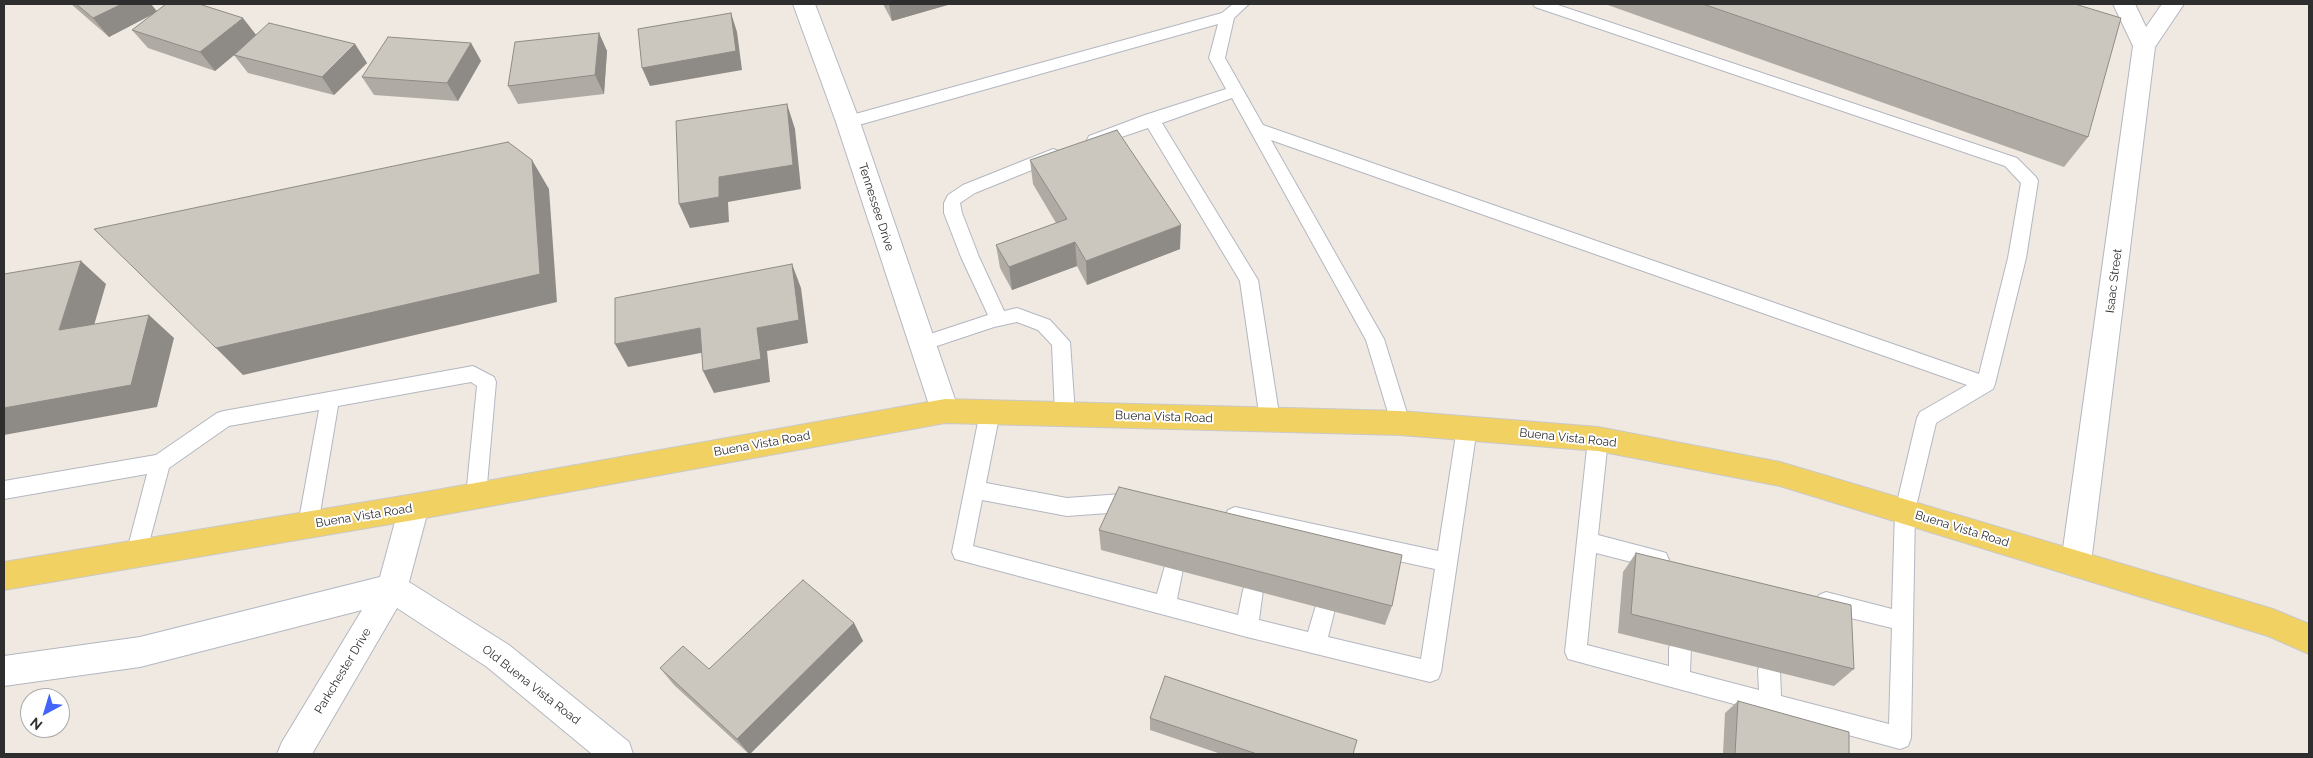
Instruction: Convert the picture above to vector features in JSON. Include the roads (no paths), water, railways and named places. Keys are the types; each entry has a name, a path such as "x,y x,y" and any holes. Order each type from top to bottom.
{"main road":[{"name":"Buena Vista Road","path":"4,576 414,507 944,411 1400,423 1598,439 1780,474 2273,623 2309,639"}],"street":[{"name":"Tennessee Drive","path":"804,4 848,122 944,411"},
{"path":"2124,4 2144,46 2173,4"},
{"name":"Isaac Street","path":"2076,563 2144,46"},
{"name":"Parkchester Drive","path":"294,754 392,588 414,507"},
{"path":"4,671 140,652 392,588"},
{"name":"Old Buena Vista Road","path":"392,588 498,656 617,754"}],"lane":[{"path":"848,122 1227,16 1242,4"},
{"path":"1540,4 2012,162 2030,181 2018,258 1986,384 1946,404 1927,418 1905,511 1900,738 1576,652 1598,439"},
{"path":"1227,16 1218,58 1375,338 1400,423"},
{"path":"999,318 970,257 954,213 952,203 954,198 969,189 1073,148 1151,119 1236,91"},
{"path":"1151,119 1249,280 1270,420"},
{"path":"1257,128 1986,384"},
{"path":"922,344 999,318 1017,315 1044,324 1061,342 1064,414"},
{"path":"4,490 160,463 224,419 473,374 487,382 476,496"},
{"path":"308,525 330,400"},
{"path":"990,412 962,552 1247,627 1430,672 1467,428"},
{"path":"136,554 160,463"},
{"path":"974,490 1067,508 1125,502 1159,503"},
{"path":"1216,513 1260,531 1335,539 1446,562"},
{"path":"1332,559 1335,539"},
{"path":"1588,542 1682,566"},
{"path":"1165,604 1173,570"},
{"path":"1247,627 1253,590"},
{"path":"1805,596 1902,621"},
{"path":"1316,643 1324,609"},
{"path":"1679,679 1680,648"},
{"path":"1769,670 1770,703"}]}
